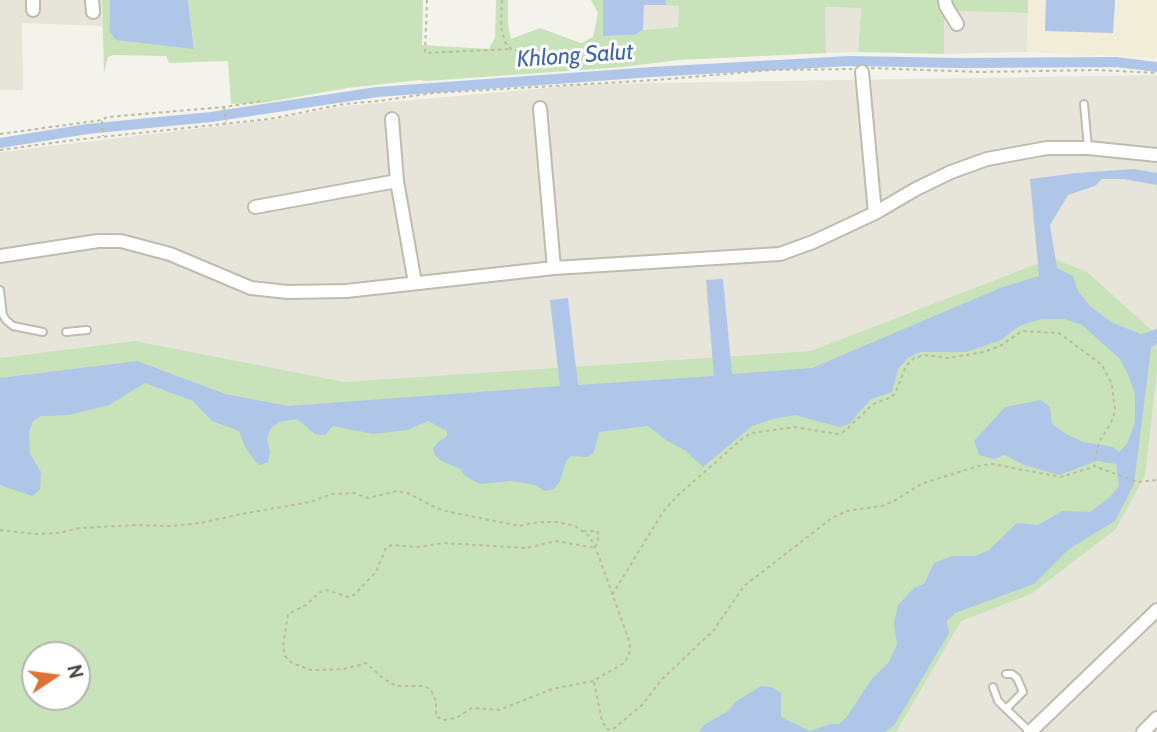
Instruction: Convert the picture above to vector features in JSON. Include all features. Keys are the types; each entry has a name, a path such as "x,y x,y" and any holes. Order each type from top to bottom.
{"street":[{"path":"945,0 957,24"},
{"path":"864,70 875,213"},
{"path":"540,108 554,268"},
{"path":"392,119 397,181 415,283"},
{"path":"0,256 98,241 121,241 170,254 251,288 288,292 346,291 554,268 779,254 813,242 875,213 951,172 987,159 1047,148 1088,148 1157,155"},
{"path":"255,207 397,181"},
{"path":"1030,732 1155,617"},
{"path":"1143,732 1157,718"}],"lane":[{"path":"1084,104 1088,148"},
{"path":"0,290 1,309 6,320 13,326 43,332"},
{"path":"66,332 87,330"},
{"path":"1006,674 1017,678 1023,692 1006,709"},
{"path":"993,687 998,701 1030,732"}],"path":[{"path":"427,0 425,53 510,49 521,52 570,53"},
{"path":"502,0 501,27 510,49"},
{"path":"0,150 103,136 269,119 344,104 379,102 434,93 656,80 771,70 1098,70 1157,73"},
{"path":"0,134 102,121 107,117 224,107 262,100"},
{"path":"224,107 226,122"},
{"path":"102,121 103,136"},
{"path":"612,595 663,512 743,438 752,433 795,427 837,434 845,431 873,404 891,397 906,366 914,358 925,355 948,358 984,352 1000,346 1022,331 1059,333 1102,365 1112,384 1115,411 1099,442 1094,466"},
{"path":"593,681 602,722 610,731 643,705 661,680 713,631 744,586 832,518 846,511 882,506 921,484 992,464 1061,477 1094,466 1138,481 1157,481"},
{"path":"0,530 35,534 80,528 191,524 310,502 332,494 354,493 368,498 397,491 408,493 436,508 500,523 519,526 557,522 575,526 588,535 596,548 630,643 629,655 624,663 593,681 552,689 499,710 472,708 456,718 443,720 436,716 435,695 424,686 396,685 366,663 345,669 311,670 299,667 285,656 283,646 288,614 320,592 327,590 348,597 354,595 376,572 386,548 392,545 417,547 444,543 526,548 556,541 596,548"},
{"path":"582,531 597,531 599,535 596,548"}],"shaded area":[{"path":"0,0 102,0 102,26 22,23 23,90 0,90"},
{"path":"1028,0 1157,0 1157,58 1027,52"},
{"path":"644,5 679,5 679,27 643,30"},
{"path":"824,7 861,8 858,52 826,53"},
{"path":"943,11 1028,13 1027,52 944,54"},
{"path":"1157,75 1157,732 0,732 0,152 269,120 344,106 591,84"}],"green space":[{"path":"102,0 110,0 109,30 194,48 188,0 423,0 422,45 489,49 495,37 496,0 508,0 511,39 540,28 581,43 593,37 598,13 591,0 603,0 604,36 635,35 643,30 678,27 679,6 666,5 666,0 1028,0 1028,13 944,11 944,54 858,52 861,8 825,7 826,53 678,60 623,67 420,80 348,88 262,103 231,104 228,61 169,63 166,56 114,55 108,57 104,73"},
{"path":"1052,258 1087,272 1157,335 1157,371 1145,476 1115,530 1031,594 961,621 896,732 0,732 0,358 135,341 344,382 811,351"}],"water":[{"path":"110,0 188,0 194,49 116,40 109,31"},
{"path":"603,0 666,0 666,5 644,5 643,30 635,35 603,36"},
{"path":"1046,0 1115,0 1113,33 1045,31"},
{"path":"1134,169 1157,173 1157,185 1123,179 1102,179 1095,186 1068,195 1050,225 1057,268 1073,276 1078,291 1090,306 1111,322 1141,334 1157,329 1157,343 1151,348 1134,484 1115,521 1069,549 1034,584 955,613 947,621 949,633 895,724 885,732 699,732 704,725 728,711 735,702 761,686 771,687 781,693 781,717 810,731 830,724 839,724 846,718 871,680 889,662 897,644 894,623 898,605 914,588 924,584 934,563 952,556 976,556 989,550 1017,523 1038,525 1063,511 1090,512 1110,497 1119,486 1116,464 1097,461 1059,475 1024,465 1005,455 994,459 979,455 974,441 1005,407 1041,400 1050,407 1052,424 1064,433 1083,442 1113,447 1119,452 1127,444 1135,422 1135,394 1128,374 1119,358 1082,325 1064,319 1041,319 1019,326 1001,340 966,352 920,352 908,358 898,369 892,392 871,399 849,424 839,427 795,415 773,419 752,426 703,467 686,451 648,426 599,432 594,452 587,457 571,456 566,461 560,481 554,489 545,491 535,485 511,481 480,484 465,476 459,468 441,461 435,455 433,449 447,436 447,431 428,421 407,430 373,434 333,426 325,435 315,434 297,419 279,422 270,429 267,439 270,451 268,462 260,465 245,447 239,431 212,421 193,401 145,383 109,405 69,415 41,416 33,421 29,432 30,454 41,472 40,490 32,496 0,485 0,378 137,361 225,394 288,406 560,386 550,300 568,298 578,385 714,376 706,280 723,279 732,374 812,368 1000,288 1039,276 1030,179"}],"waterway":[{"name":"Khlong Salut","path":"0,143 87,129 211,117 377,92 652,72 849,61 1116,62 1157,67"}]}
